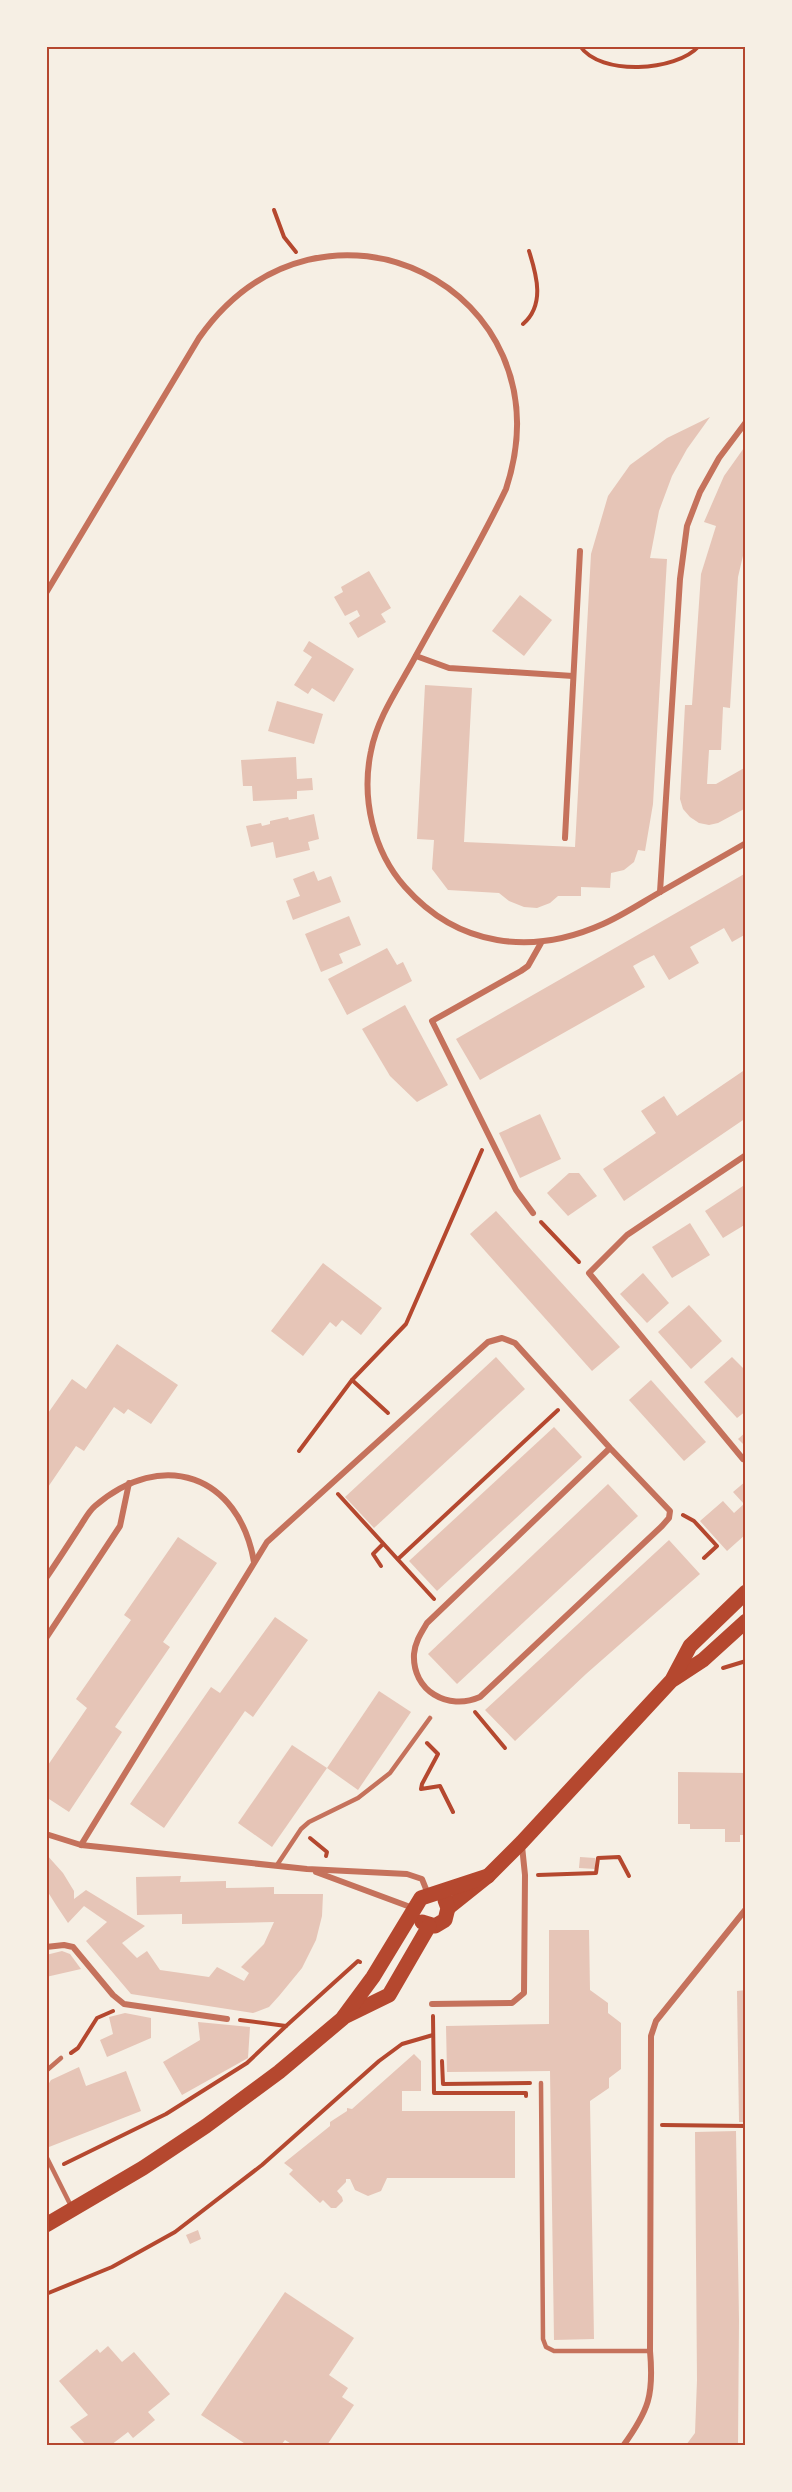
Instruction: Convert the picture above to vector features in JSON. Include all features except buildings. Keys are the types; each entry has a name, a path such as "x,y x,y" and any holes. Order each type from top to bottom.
{"main road":[{"path":"448,1908 488,1876 522,1842 672,1680 690,1647 746,1592"},
{"path":"672,1680 703,1660 746,1621"},
{"path":"342,2019 373,1977 421,1898 488,1876"},
{"path":"416,1909 419,1920 429,1926 441,1924 448,1914 448,1908 439,1896 428,1894"},
{"path":"46,2225 74,2210 206,2126 279,2072 342,2019 389,1995 429,1926"}],"street":[{"path":"46,593 199,338 226,303 252,283 281,267 323,256 367,256 389,260 420,271 448,288 466,303 481,319 499,348 512,379 516,401 517,446 506,489 382,718 371,750 367,796 370,819 387,862 400,881 432,913 452,925 483,937 518,944 541,943 605,924 746,843"},
{"path":"660,892 680,579 687,526 700,492 719,458 746,422"},
{"path":"566,838 580,550"},
{"path":"416,656 449,668 573,676"},
{"path":"533,1213 516,1190 432,1021 521,971 530,963 541,943"},
{"path":"743,1459 589,1273 627,1235 746,1155"},
{"path":"81,1845 267,1542 488,1342 497,1338 511,1340 610,1448 669,1507 669,1518 480,1697 467,1703 447,1701 432,1694 422,1685 414,1655 418,1638 427,1623 610,1448"},
{"path":"46,1578 93,1507 129,1482 157,1474 177,1475 205,1483 230,1504 249,1537 254,1562"},
{"path":"46,1638 120,1526 129,1482"},
{"path":"46,1834 81,1845 307,1869 407,1874 422,1879 428,1894"},
{"path":"432,2004 512,2003 524,1993 525,1875 522,1842"},
{"path":"307,1869 416,1909"},
{"path":"623,2445 638,2425 649,2401 653,2380 650,2350 651,2036 656,2021 746,1910"},
{"path":"46,1947 64,1945 73,1947 112,1995 128,2006 227,2019"}],"lane":[{"path":"277,1865 301,1829 319,1815 368,1792 390,1773 430,1718"},
{"path":"46,2070 61,2058"},
{"path":"541,2083 543,2339 546,2347 554,2350 650,2350"},
{"path":"46,2156 74,2210"}],"path":[{"path":"579,46 586,56 614,66 658,66 693,52 699,46"},
{"path":"274,210 284,237"},
{"path":"523,324 532,316 538,297 537,275 529,251"},
{"path":"299,1451 352,1380 405,1324 489,1133"},
{"path":"533,1213 589,1273"},
{"path":"352,1380 398,1422"},
{"path":"398,1559 568,1401"},
{"path":"329,1485 443,1608"},
{"path":"669,1507 694,1521 717,1546 704,1558"},
{"path":"381,1566 373,1554 383,1544"},
{"path":"467,1703 505,1748"},
{"path":"418,1735 438,1754 421,1789 441,1786 453,1812"},
{"path":"301,1829 327,1852"},
{"path":"525,1875 596,1873 598,1858 619,1857 629,1876"},
{"path":"432,2004 434,2093 526,2093 526,2104"},
{"path":"61,2058 78,2048 97,2018 128,2006"},
{"path":"227,2019 267,2024"},
{"path":"53,2170 166,2114 247,2063 286,2026"},
{"path":"46,2294 112,2267 175,2232 262,2165 402,2044 433,2035"},
{"path":"442,2061 442,2084 525,2083"},
{"path":"651,2125 746,2126"}]}
